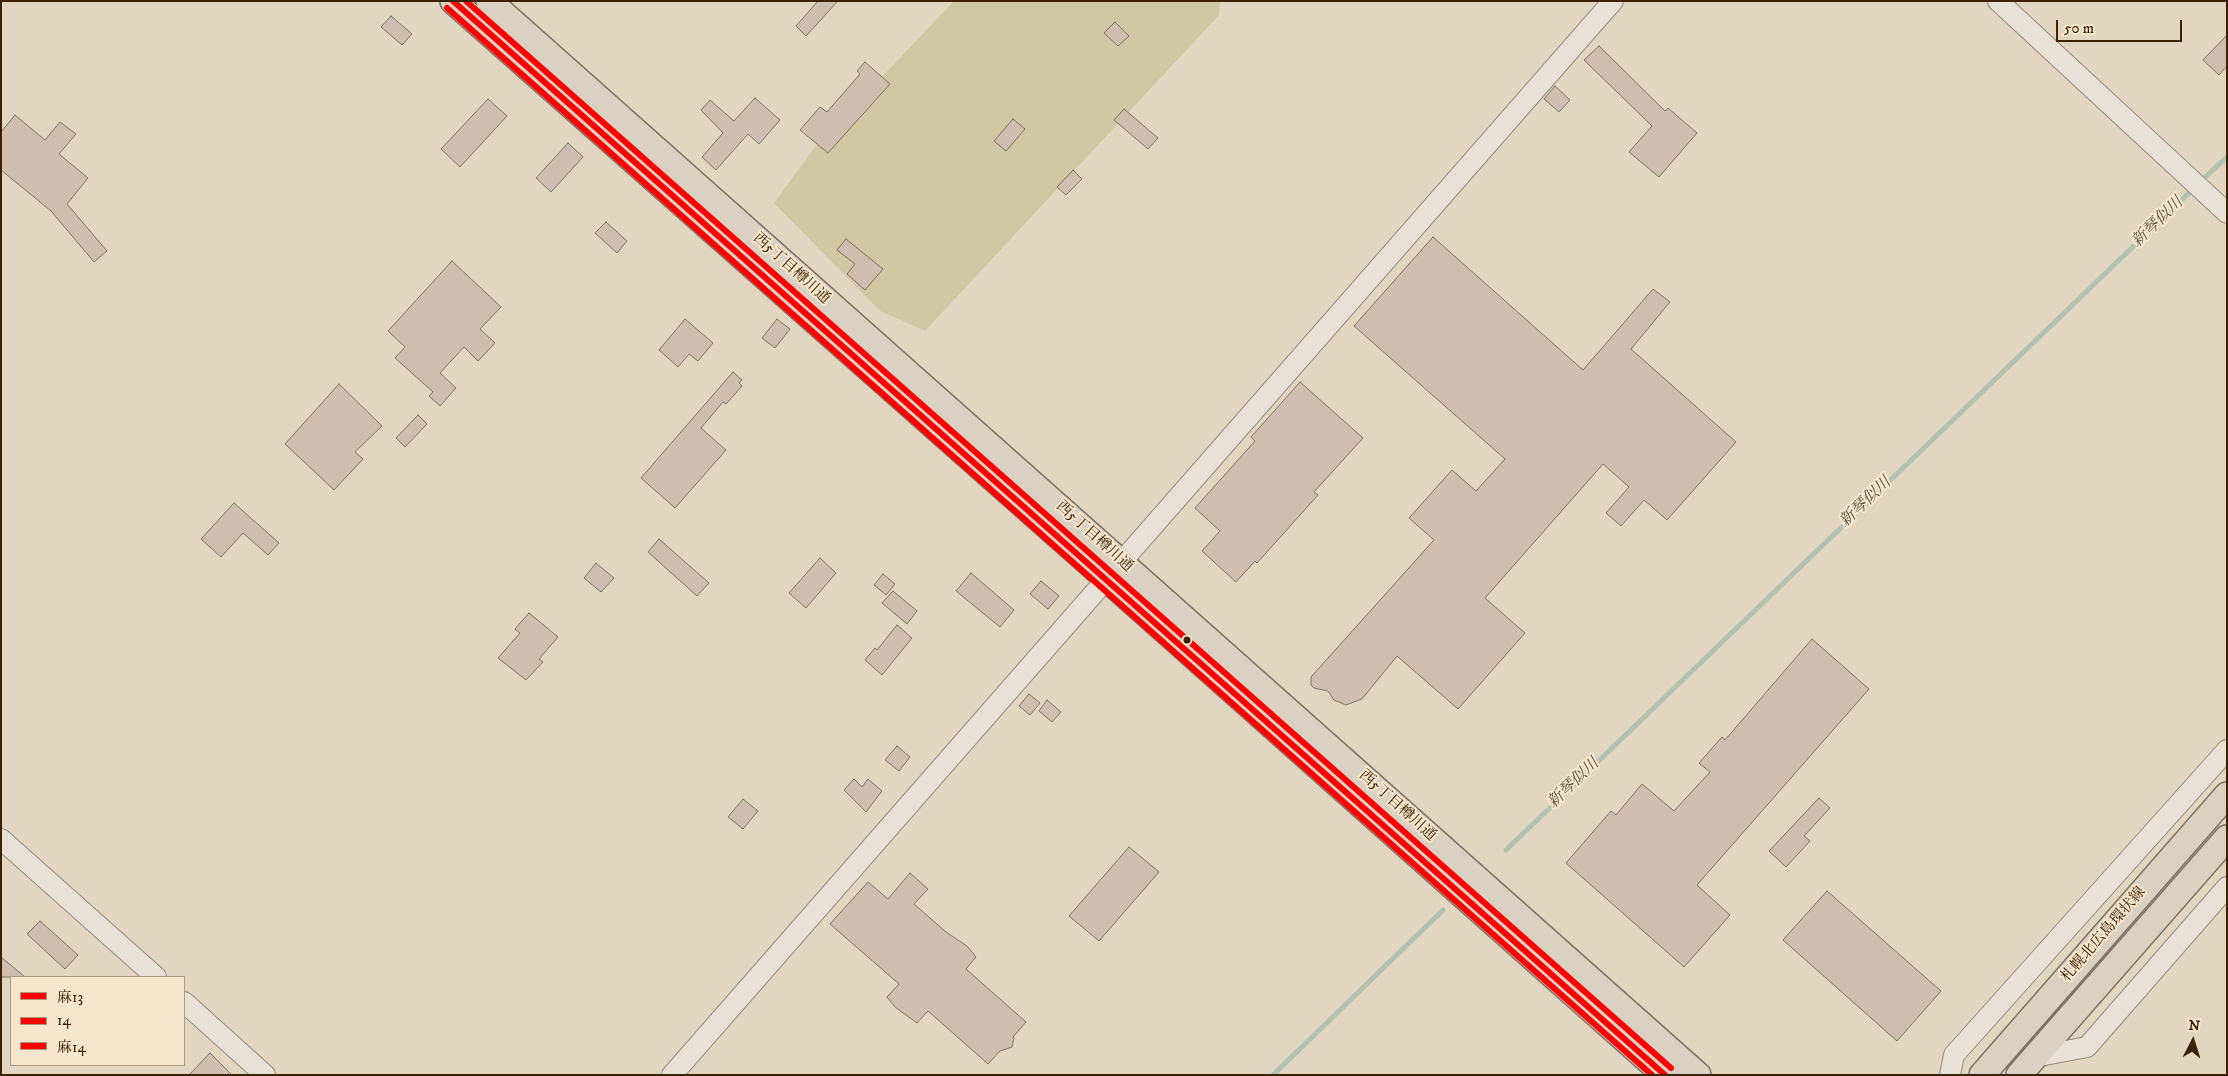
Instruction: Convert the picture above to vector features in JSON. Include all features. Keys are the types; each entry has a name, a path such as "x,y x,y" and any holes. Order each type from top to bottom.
{"main road":[{"name":"西5丁目樽川通","path":"453,1 1698,1075"},
{"name":"西5丁目樽川通","path":"489,1 1114,570 1664,1075"},
{"name":"札幌北広島環状線","path":"1982,1075 2227,795"},
{"name":"札幌北広島環状線","path":"2026,1066 2227,838"}],"street":[{"path":"672,1075 1612,1"},
{"path":"1998,1 2227,213"},
{"path":"1950,1075 1954,1055 2227,750"},
{"path":"1,838 155,976"},
{"path":"2026,1066 2087,1047 2227,887"},
{"path":"185,1003 265,1075"}],"shaded area":[{"path":"954,1 1220,1 1219,15 925,331 880,311 774,203 815,147"}],"building":[{"path":"818,1 838,1 806,36 796,26"},
{"path":"391,16 412,34 402,45 381,27"},
{"path":"1115,22 1129,36 1118,46 1104,33"},
{"path":"2227,35 2227,66 2219,75 2203,60"},
{"path":"1599,46 1665,111 1668,108 1697,133 1659,177 1629,152 1652,126 1584,60"},
{"path":"865,62 890,84 828,153 800,130 820,107 827,112 860,74 857,71"},
{"path":"1555,86 1570,100 1559,112 1544,99"},
{"path":"755,98 780,120 759,144 748,134 716,170 702,157 723,133 701,110 710,100 734,121"},
{"path":"488,99 507,116 460,167 441,149"},
{"path":"1124,109 1158,138 1148,149 1114,120"},
{"path":"15,115 45,140 60,122 76,134 59,154 88,178 67,204 107,251 94,262 51,211 1,170 1,132"},
{"path":"1013,119 1025,129 1006,151 994,141"},
{"path":"568,143 583,157 551,192 536,178"},
{"path":"1073,170 1082,179 1066,195 1057,187"},
{"path":"606,222 627,241 617,253 595,233"},
{"path":"1433,237 1583,370 1653,289 1670,302 1631,349 1736,442 1667,520 1644,500 1621,526 1606,513 1629,487 1603,464 1485,598 1525,633 1458,709 1397,656 1362,699 1346,705 1334,700 1328,691 1314,688 1311,685 1311,677 1434,540 1409,518 1452,470 1476,491 1505,459 1354,326"},
{"path":"846,239 883,269 865,290 847,274 855,264 837,250"},
{"path":"452,261 501,307 480,329 495,343 478,361 464,347 440,373 456,388 440,406 429,396 433,392 395,358 405,347 388,331"},
{"path":"685,319 713,343 698,361 689,354 678,367 659,350"},
{"path":"777,319 790,329 775,348 762,338"},
{"path":"733,372 742,380 739,383 742,386 726,404 723,402 701,428 726,450 675,508 641,478"},
{"path":"1300,382 1363,438 1314,492 1318,495 1257,563 1255,561 1236,582 1202,551 1220,531 1195,508 1255,441 1251,437"},
{"path":"339,384 382,426 355,452 363,459 334,490 285,444"},
{"path":"418,415 427,424 405,447 396,438"},
{"path":"234,503 279,543 268,555 243,533 221,557 201,539"},
{"path":"659,539 709,583 697,596 648,552"},
{"path":"820,558 836,573 806,608 789,593"},
{"path":"596,563 614,578 601,592 584,578"},
{"path":"971,573 1014,610 1000,627 956,591"},
{"path":"883,574 895,584 886,595 874,585"},
{"path":"1041,581 1059,596 1048,609 1030,594"},
{"path":"893,591 917,611 907,624 882,603"},
{"path":"529,613 558,637 539,659 543,662 526,680 498,658 520,633 515,629"},
{"path":"897,625 912,638 882,675 865,660 875,648 877,650"},
{"path":"1812,639 1869,689 1697,885 1730,915 1684,967 1566,863 1611,811 1616,815 1642,784 1674,811 1710,772 1699,763 1722,737 1725,740"},
{"path":"1029,694 1040,703 1030,715 1019,706"},
{"path":"1047,700 1061,712 1052,722 1039,711"},
{"path":"897,746 910,757 899,771 885,760"},
{"path":"854,779 862,787 868,779 882,791 866,812 844,790"},
{"path":"1819,798 1830,808 1804,836 1810,841 1786,867 1769,851"},
{"path":"743,799 758,811 743,829 728,817"},
{"path":"1129,847 1159,872 1099,941 1069,916"},
{"path":"910,873 928,889 914,904 946,932 967,946 976,957 966,969 1026,1022 1013,1037 1012,1047 1000,1051 988,1064 928,1011 917,1023 895,1007 887,997 899,984 830,924 868,882 888,899"},
{"path":"1827,891 1941,991 1897,1041 1783,940"},
{"path":"40,921 78,955 65,969 27,934"},
{"path":"1,957 24,976 10,976 1,977"},
{"path":"210,1053 232,1075 189,1075"}],"waterway":[{"name":"新琴似川","path":"2200,182 2227,157"},
{"name":"新琴似川","path":"1506,850 2194,188"},
{"name":"新琴似川","path":"1273,1075 1443,910"}],"transit line":[{"name":"麻13","path":"453,1 1665,1075"},
{"name":"麻14","path":"466,1 1671,1068"},
{"name":"14","path":"447,8 1652,1075"}]}
